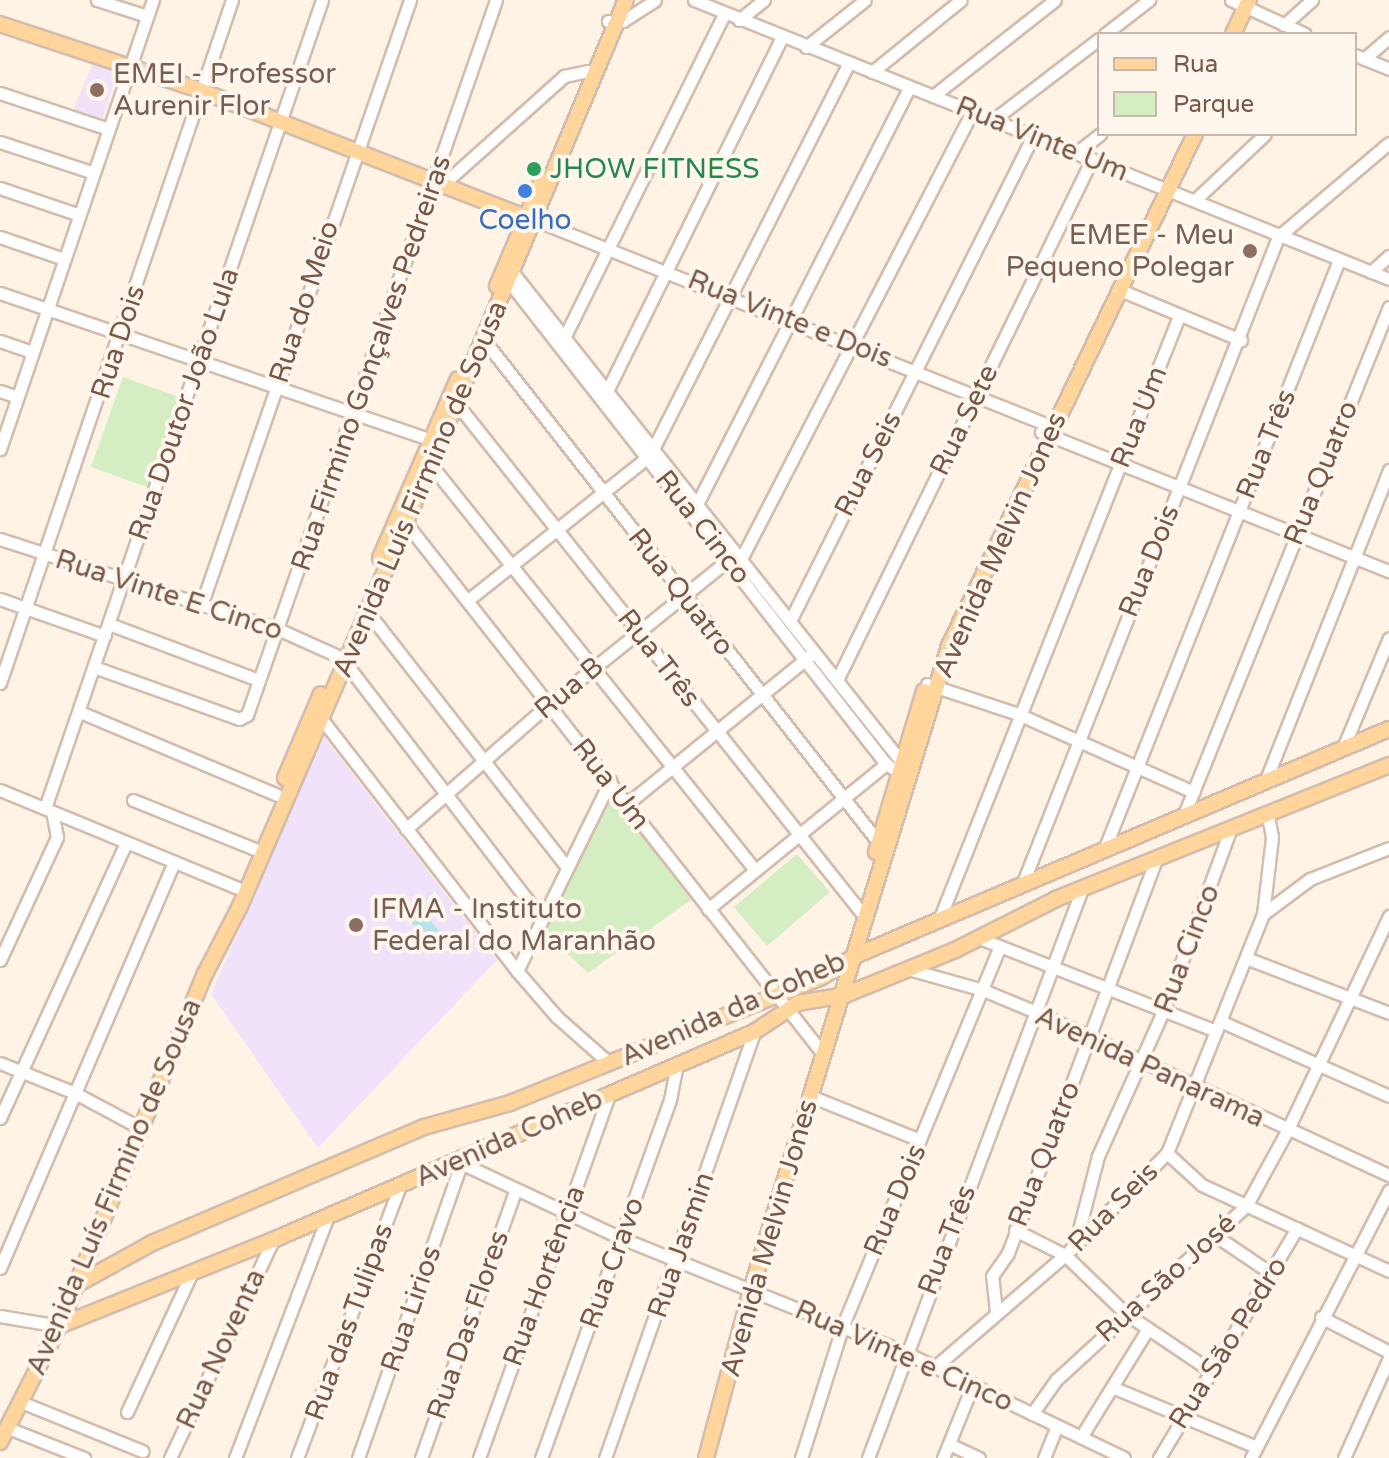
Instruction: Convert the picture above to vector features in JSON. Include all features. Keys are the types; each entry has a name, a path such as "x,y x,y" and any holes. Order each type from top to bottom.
{"main road":[{"name":"Avenida Luís Firmino de Sousa","path":"0,1442 59,1326 340,658 403,518 431,465 612,22 616,0"},
{"name":"Avenida Luís Firmino de Sousa","path":"530,219 587,71 626,0"},
{"path":"1238,31 1252,5"},
{"path":"0,24 199,90 436,185 530,219"},
{"name":"Avenida Melvin Jones","path":"1047,430 1120,290 1185,136"},
{"name":"Avenida Melvin Jones","path":"852,958 861,912 900,768 931,686 1047,430 1165,188 1194,136"},
{"name":"Avenida Luís Firmino de Sousa","path":"340,658 366,610 431,440 478,347"},
{"name":"Avenida da Coheb","path":"76,1285 152,1243 424,1127 510,1103 776,995 939,920 1389,729"},
{"path":"979,938 1082,889 1389,765"},
{"name":"Avenida Melvin Jones","path":"706,1458 751,1290 852,958 900,768"},
{"name":"Avenida Luís Firmino de Sousa","path":"205,974 238,888 277,804"},
{"name":"Avenida Coheb","path":"59,1326 462,1161 754,1032 808,998 841,995 979,938"}],"street":[{"path":"97,0 147,16"},
{"path":"1,443 106,128 153,0"},
{"name":"Rua Doutor João Lula","path":"0,960 57,837 49,810 94,667 322,0"},
{"name":"Rua do Meio","path":"201,606 354,150 410,0"},
{"name":"Rua Firmino Gonçalves Pedreiras","path":"94,667 239,719 247,715 280,630 352,412 436,185 496,0"},
{"path":"612,22 655,0"},
{"name":"Rua Vinte Um","path":"694,0 1389,279"},
{"path":"739,20 764,0"},
{"path":"806,47 865,0"},
{"path":"872,72 961,0"},
{"path":"933,96 1055,0"},
{"path":"1108,32 1149,0"},
{"path":"1231,0 1252,5 1300,32"},
{"path":"1284,25 1312,0"},
{"name":"Rua Dois","path":"0,683 47,555 230,1"},
{"path":"566,334 724,14"},
{"path":"608,389 670,270 782,37"},
{"path":"1359,57 1389,37"},
{"path":"993,120 1097,41"},
{"path":"1359,57 1389,69"},
{"path":"468,600 651,453 849,63"},
{"path":"436,185 564,76 587,71"},
{"path":"697,504 793,322 909,88"},
{"path":"0,93 106,128"},
{"name":"Rua Cinco","path":"735,557 853,347 972,112"},
{"name":"Rua Seis","path":"790,621 1033,136"},
{"path":"1076,153 1097,136"},
{"path":"1195,200 1263,136"},
{"path":"0,142 91,172"},
{"path":"1278,237 1389,143"},
{"name":"Rua Sete","path":"837,680 1092,159"},
{"path":"0,188 77,214"},
{"name":"Rua Vinte e Dois","path":"530,219 670,270 977,395 1120,464 1297,531 1389,571"},
{"path":"0,237 64,259"},
{"name":"Rua Dois","path":"1022,885 1076,739 1241,340 1278,237"},
{"path":"1371,272 1389,256"},
{"name":"Rua Três","path":"1104,850 1339,260"},
{"name":"Rua Cinco","path":"508,273 566,334 651,453 697,504 735,557 790,621 811,656 837,680 900,768"},
{"name":"Rua Cinco","path":"508,273 900,768"},
{"path":"1120,290 1241,340"},
{"path":"0,293 431,440"},
{"name":"Rua Quatro","path":"1183,817 1389,307"},
{"name":"Rua Um","path":"939,920 1018,714 1179,316"},
{"path":"0,341 32,352"},
{"name":"Rua Quatro","path":"478,347 685,594 761,696 879,843"},
{"path":"0,391 17,397"},
{"name":"Rua Três","path":"457,404 861,912"},
{"path":"431,465 755,870"},
{"path":"1265,782 1389,470"},
{"name":"Rua Um","path":"403,518 823,1054"},
{"name":"Rua Vinte E Cinco","path":"0,539 124,582 280,630 340,658"},
{"name":"Rua B","path":"406,829 549,704 735,557"},
{"path":"0,599 259,680"},
{"path":"366,610 566,866"},
{"path":"1343,748 1389,638"},
{"path":"628,803 811,656"},
{"path":"340,658 542,919"},
{"path":"931,686 1018,714 1193,792"},
{"path":"80,712 277,804"},
{"path":"318,714 517,971 557,1017 609,1063"},
{"path":"708,909 844,798 900,768"},
{"path":"517,971 610,781"},
{"path":"0,790 238,888"},
{"path":"133,800 255,849"},
{"name":"Rua Seis","path":"936,1366 1065,1255 1167,1153 1263,914 1272,837 1268,816"},
{"name":"Rua Cinco","path":"1075,1245 1098,1156 1142,1064 1230,831"},
{"path":"0,1118 126,843"},
{"path":"1263,914 1310,879 1389,848"},
{"name":"Rua Quatro","path":"996,1312 992,1276 1015,1230 1089,1036 1111,987 1156,860"},
{"path":"0,1268 174,862"},
{"name":"Rua Três","path":"868,1458 904,1352 1055,968 1082,889"},
{"name":"Rua São José","path":"1032,1414 1056,1380 1125,1313 1246,1206 1287,1131 1348,997 1387,922"},
{"path":"979,938 1164,1009 1218,1026 1389,1096"},
{"name":"Rua Dois","path":"801,1458 843,1325 1000,946"},
{"path":"1246,958 1389,1013"},
{"name":"Avenida Panarama","path":"908,969 983,990 1036,1012 1287,1131 1389,1175"},
{"name":"Rua Jasmin","path":"605,1458 754,1032"},
{"path":"0,1063 75,1093 142,1129"},
{"name":"Rua Cravo","path":"541,1458 621,1238 677,1065"},
{"name":"Rua Hortência","path":"479,1458 569,1214 609,1094"},
{"path":"810,1096 920,1140"},
{"path":"1167,1153 1202,1185 1389,1271"},
{"name":"Rua Vinte e Cinco","path":"462,1161 515,1191 621,1238 843,1325 936,1366 1124,1458"},
{"name":"Rua Lirios","path":"358,1458 462,1161"},
{"name":"Rua das Tulipas","path":"297,1458 400,1186"},
{"name":"Rua Das Flores","path":"421,1458 515,1191"},
{"path":"1112,1387 1182,1416 1254,1452 1321,1317 1389,1191"},
{"path":"235,1458 328,1216"},
{"name":"Rua São Pedro","path":"1159,1458 1297,1228"},
{"path":"1015,1230 1065,1255 1125,1313 1211,1371"},
{"path":"1213,1234 1272,1274"},
{"name":"Rua Noventa","path":"170,1458 273,1240"},
{"path":"127,1412 192,1272"},
{"path":"0,1316 59,1326"},
{"path":"1321,1317 1389,1355 1344,1458"},
{"path":"1081,1437 1147,1330"},
{"path":"943,1458 973,1384"},
{"path":"21,1402 142,1451"},
{"path":"1044,1458 1057,1425"},
{"path":"8,1428 84,1458"},
{"path":"949,1444 979,1458"}],"shaded area":[{"name":"EMEI - Professor Aurenir Flor","path":"94,60 119,68 102,120 73,111"},
{"name":"IFMA - Instituto Federal do Maranhão","path":"324,737 497,960 318,1148 211,994"}],"green space":[{"path":"123,377 182,398 150,488 91,467"},
{"path":"613,791 691,900 588,973 545,933"},
{"path":"797,854 830,892 767,946 734,907"}],"water":[{"path":"419,909 441,932 430,943 408,920"}],"place":[{"name":"EMEI - Professor Aurenir Flor","path":"97,90"},
{"name":"JHOW FITNESS","path":"534,169"},
{"name":"Coelho","path":"525,191"},
{"name":"EMEF - Meu Pequeno Polegar","path":"1250,251"},
{"name":"IFMA - Instituto Federal do Maranhão","path":"356,925"}]}
